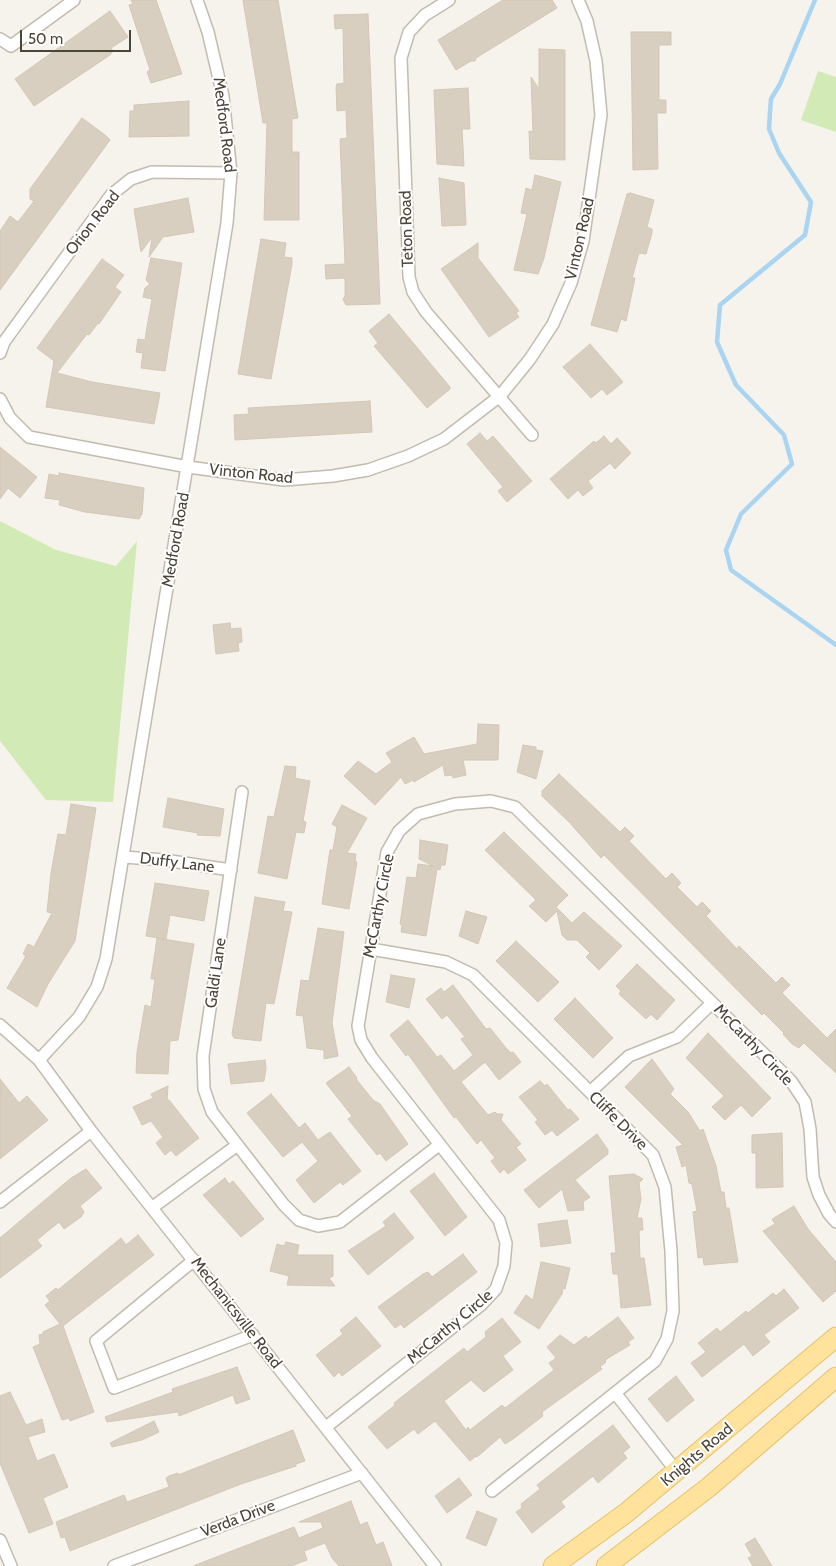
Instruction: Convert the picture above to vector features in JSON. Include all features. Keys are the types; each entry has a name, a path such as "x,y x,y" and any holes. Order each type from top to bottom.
{"main road":[{"name":"Knights Road","path":"553,1566 626,1513 684,1467 836,1337"},
{"name":"Knights Road","path":"606,1566 711,1485 836,1377"},
{"path":"684,1467 711,1485"}],"street":[{"path":"0,39 12,46 74,0"},
{"name":"Medford Road","path":"39,1060 79,1017 97,987 106,959 227,223 232,173 223,96 208,32 197,0"},
{"name":"Teton Road","path":"449,0 424,15 409,32 401,58 409,277 413,292 426,312 532,435"},
{"name":"Vinton Road","path":"0,399 10,418 29,437 188,467 284,480 333,476 368,470 408,456 444,439 500,396 530,359 553,324 571,283 583,241 602,115 596,60 587,21 578,0"},
{"name":"Orion Road","path":"0,353 4,342 106,203 131,178 152,172 232,173"},
{"name":"Galdi Lane","path":"242,792 204,1056 204,1089 212,1112 236,1146 299,1220 318,1226 340,1222 439,1145"},
{"name":"McCarthy Circle","path":"326,1427 481,1305 496,1289 504,1266 506,1243 499,1220 439,1145 361,1040 358,1026 387,852 399,831 418,814 455,804 491,801 515,807 791,1081 805,1102 810,1129 813,1177 828,1214 836,1222"},
{"name":"Duffy Lane","path":"124,857 164,860 231,870"},
{"name":"Cliffe Drive","path":"371,949 446,962 464,968 473,975 653,1155 665,1186 671,1250 673,1311 667,1339 655,1361 492,1491"},
{"path":"590,1092 629,1056 677,1037 712,1003"},
{"name":"Mechanicsville Road","path":"0,1025 39,1060 91,1131 435,1566"},
{"path":"0,1202 91,1131"},
{"path":"153,1207 236,1146"},
{"path":"194,1260 96,1341 114,1388 253,1335"},
{"path":"616,1394 684,1467"},
{"name":"Verda Drive","path":"114,1566 362,1472"},
{"path":"0,1540 11,1566"}],"green space":[{"path":"818,71 836,77 836,132 801,120"},
{"path":"0,521 56,550 116,566 137,541 113,802 46,800 0,741"}],"building":[{"path":"131,0 156,0 182,74 151,83 147,72 150,70 129,5 133,4"},
{"path":"243,0 278,0 298,118 292,119 292,152 299,152 299,220 264,220 267,123 263,123"},
{"path":"503,0 552,0 557,8 476,58 475,61 471,61 456,70 438,40"},
{"path":"110,11 128,37 111,48 113,51 110,55 34,106 15,79"},
{"path":"368,14 380,304 346,305 343,299 345,296 345,278 326,279 325,265 345,264 340,139 347,138 346,110 337,111 336,87 337,84 344,83 343,28 335,29 334,15"},
{"path":"631,32 671,32 671,45 659,45 659,100 666,100 666,113 657,113 658,169 633,170"},
{"path":"539,49 565,50 565,160 530,159 529,131 533,132 531,77 539,89"},
{"path":"468,88 470,129 462,129 464,166 437,164 434,90"},
{"path":"189,101 189,136 129,137 130,111 134,111 134,105"},
{"path":"82,118 110,140 0,290 0,231 10,216 18,222 34,201 30,199 30,189"},
{"path":"535,175 561,182 544,258 538,274 514,270 527,214 521,213 526,188 532,190"},
{"path":"439,178 464,183 466,225 442,226"},
{"path":"630,193 654,200 647,227 652,229 652,233 646,254 639,253 632,278 635,278 626,321 621,319 617,332 591,325 627,194"},
{"path":"188,198 194,232 163,237 149,257 152,237 141,252 134,209"},
{"path":"261,239 286,243 284,257 292,258 271,379 238,374"},
{"path":"478,243 478,258 519,311 516,313 519,317 489,337 441,269"},
{"path":"151,258 182,263 165,371 141,368 143,353 136,352 138,339 145,340 152,299 143,297 145,288 150,284 146,280"},
{"path":"102,259 124,275 115,287 121,292 99,324 89,335 87,334 57,373 92,382 160,393 154,424 46,407 54,361 37,348"},
{"path":"389,314 450,387 427,408 374,346 378,343 369,331"},
{"path":"590,344 623,382 607,395 602,389 591,398 563,367"},
{"path":"370,401 372,432 235,440 234,415 249,414 248,408"},
{"path":"480,433 487,441 493,436 532,481 507,502 498,491 503,487 467,444"},
{"path":"604,436 611,444 617,438 631,453 615,469 610,463 588,481 593,488 583,496 578,490 568,499 550,479 594,441 596,443"},
{"path":"0,447 37,477 20,498 8,488 0,499"},
{"path":"59,473 144,488 142,514 139,519 85,512 59,505 60,500 45,498 49,474 59,476"},
{"path":"230,623 231,629 241,628 242,642 238,643 239,651 216,654 213,625"},
{"path":"478,724 499,725 498,760 463,760 466,775 453,778 452,775 445,776 443,765 414,782 413,780 405,784 401,777 375,805 344,776 358,761 376,774 392,762 386,753 414,737 424,754 477,744"},
{"path":"523,745 536,747 536,750 543,751 536,779 517,772"},
{"path":"285,766 296,767 295,778 310,781 303,821 306,822 304,833 296,832 287,879 258,873 268,816 274,817"},
{"path":"559,774 620,832 625,827 634,836 629,841 666,879 672,873 681,883 677,887 697,907 702,902 711,911 706,916 737,949 739,946 776,983 782,977 790,985 782,993 827,1038 836,1029 836,1073 804,1043 799,1048 792,1044 784,1033 764,1013 762,1015 604,855 601,858 569,822 542,796 542,791"},
{"path":"168,798 224,809 220,836 197,835 198,833 163,827"},
{"path":"71,804 96,808 75,941 48,984 37,1007 7,988 26,956 23,954 28,944 34,947 52,913 47,912 51,873 58,834 66,835"},
{"path":"342,805 367,818 347,853 356,854 355,862 357,862 349,909 322,904 330,850 333,850 337,827 332,824"},
{"path":"504,832 568,895 556,907 572,923 584,912 622,946 599,970 586,957 590,953 577,940 567,940 562,935 557,911 546,922 529,906 536,900 485,850"},
{"path":"420,840 448,845 445,865 441,865 440,870 437,869 426,936 401,932 402,925 400,924 407,877 416,878 418,864 433,866 419,859"},
{"path":"155,883 209,891 204,921 170,915 166,939 146,936"},
{"path":"255,897 285,902 283,911 292,912 274,1004 266,1003 261,1041 234,1038 232,1034"},
{"path":"466,911 487,917 478,944 459,936"},
{"path":"318,928 344,932 332,1023 338,1056 324,1059 324,1050 307,1048 303,1016 296,1015 301,980 309,981"},
{"path":"157,938 194,944 178,1040 170,1041 168,1074 136,1073 137,1052 145,1005 151,1007 155,979 151,979"},
{"path":"516,941 559,982 538,1002 496,961"},
{"path":"637,964 675,1000 657,1020 651,1014 646,1019 619,994 621,991 616,986"},
{"path":"391,975 415,979 409,1008 386,1002"},
{"path":"453,985 486,1029 490,1028 506,1048 511,1053 513,1052 521,1062 499,1080 485,1062 461,1082 488,1115 495,1112 503,1114 501,1120 521,1144 516,1147 526,1160 508,1174 504,1169 500,1173 491,1161 495,1158 481,1140 477,1144 456,1117 454,1118 408,1054 406,1056 390,1035 408,1020 437,1057 441,1055 454,1071 473,1055 461,1039 465,1037 447,1015 442,1019 426,999 441,988 444,992"},
{"path":"575,998 613,1038 593,1058 554,1019"},
{"path":"708,1033 771,1098 752,1117 741,1105 725,1120 712,1107 724,1096 686,1058"},
{"path":"652,1059 674,1089 670,1094 688,1112 700,1131 703,1129 716,1166 721,1192 724,1192 726,1208 729,1208 738,1262 704,1265 703,1257 698,1258 693,1212 697,1211 692,1184 689,1183 686,1165 682,1167 676,1147 683,1145 625,1087"},
{"path":"265,1060 264,1081 231,1084 228,1064"},
{"path":"349,1067 373,1100 380,1104 408,1144 386,1161 380,1153 377,1155 348,1119 352,1116 326,1083"},
{"path":"0,1079 19,1103 27,1096 48,1120 0,1159"},
{"path":"540,1081 545,1086 547,1084 568,1110 570,1109 579,1119 557,1136 552,1130 545,1135 535,1122 538,1120 519,1097"},
{"path":"168,1086 167,1101 169,1100 199,1138 176,1156 171,1150 165,1155 156,1143 163,1137 151,1121 142,1125 133,1107 153,1098 151,1094"},
{"path":"271,1094 299,1128 305,1123 318,1140 330,1132 361,1171 343,1185 340,1182 314,1203 296,1180 318,1161 302,1142 283,1157 247,1113"},
{"path":"782,1133 783,1187 756,1188 756,1153 752,1153 752,1135"},
{"path":"597,1134 608,1150 608,1154 575,1180 590,1197 583,1202 584,1210 568,1211 562,1189 539,1208 524,1190"},
{"path":"86,1169 102,1188 80,1206 84,1212 81,1217 64,1229 59,1222 37,1240 42,1246 0,1278 0,1238 71,1178"},
{"path":"434,1173 467,1217 445,1236 410,1191"},
{"path":"634,1174 643,1179 639,1183 641,1199 637,1218 642,1218 643,1230 639,1230 640,1258 644,1258 651,1305 621,1308 618,1274 613,1274 611,1253 616,1253 609,1176"},
{"path":"225,1178 229,1184 233,1181 264,1219 241,1237 203,1195"},
{"path":"794,1206 808,1229 836,1262 836,1291 823,1302 763,1231 775,1224 772,1219"},
{"path":"394,1213 414,1238 368,1275 348,1251 386,1226 383,1222"},
{"path":"567,1220 571,1243 541,1247 538,1224"},
{"path":"138,1235 154,1255 63,1326 94,1412 70,1421 69,1418 62,1420 33,1347 40,1344 39,1335 60,1324 45,1305 50,1301 46,1296 56,1288 58,1290 121,1238 126,1245"},
{"path":"286,1242 299,1245 297,1255 333,1255 333,1276 329,1278 335,1286 287,1285 289,1276 270,1271 277,1244 284,1246"},
{"path":"463,1254 477,1272 404,1328 401,1324 395,1328 378,1307 423,1274 428,1272 432,1277"},
{"path":"541,1262 570,1268 565,1289 563,1288 562,1294 539,1329 514,1313 526,1295 533,1300"},
{"path":"784,1289 799,1308 764,1335 770,1342 753,1356 744,1344 702,1377 691,1363 706,1352 698,1343 717,1328 720,1332 746,1311 748,1313 773,1293 776,1296"},
{"path":"356,1317 381,1346 342,1376 339,1372 334,1377 316,1355 343,1334 340,1330"},
{"path":"618,1317 634,1338 628,1342 630,1345 605,1360 606,1362 600,1367 602,1369 542,1412 543,1416 513,1439 505,1444 500,1437 470,1461 435,1421 418,1434 414,1429 387,1449 368,1427 395,1405 394,1403 464,1348 467,1352 486,1337 485,1332 502,1318 521,1342 503,1356 513,1370 484,1392 471,1380 444,1401 466,1430 468,1427 470,1430 502,1405 505,1408 554,1370 549,1363 556,1358 547,1347 560,1335 574,1345 586,1336 588,1339"},
{"path":"237,1367 250,1399 236,1404 233,1395 179,1416 178,1412 107,1422 105,1417 173,1392 172,1389"},
{"path":"676,1376 694,1400 667,1422 648,1399"},
{"path":"10,1392 26,1425 42,1419 45,1432 28,1437 37,1461 54,1454 68,1487 43,1498 53,1524 29,1533 0,1463 0,1396"},
{"path":"154,1421 159,1432 142,1440 112,1447 110,1443"},
{"path":"613,1425 630,1447 623,1453 627,1458 598,1483 593,1476 561,1502 565,1507 532,1533 516,1512 522,1508 521,1504 540,1489 537,1485"},
{"path":"293,1430 305,1461 296,1464 296,1466 241,1484 70,1551 65,1537 61,1538 56,1522 124,1495 127,1502 169,1487 166,1478 169,1476 178,1473 178,1475"},
{"path":"459,1478 472,1495 447,1513 435,1496"},
{"path":"351,1501 360,1525 367,1522 376,1545 383,1542 392,1566 339,1566 332,1558 325,1543 304,1551 307,1560 291,1566 193,1566 294,1527 299,1538 323,1528 321,1522 299,1522"},
{"path":"477,1511 497,1519 486,1546 466,1538"},
{"path":"755,1538 772,1566 753,1566 748,1558 752,1556 745,1544"}],"waterway":[{"path":"815,0 780,84 771,99 769,129 779,153 811,202 805,235 720,305 717,342 736,385 784,435 792,464 741,514 726,550 731,570 836,645"}]}
